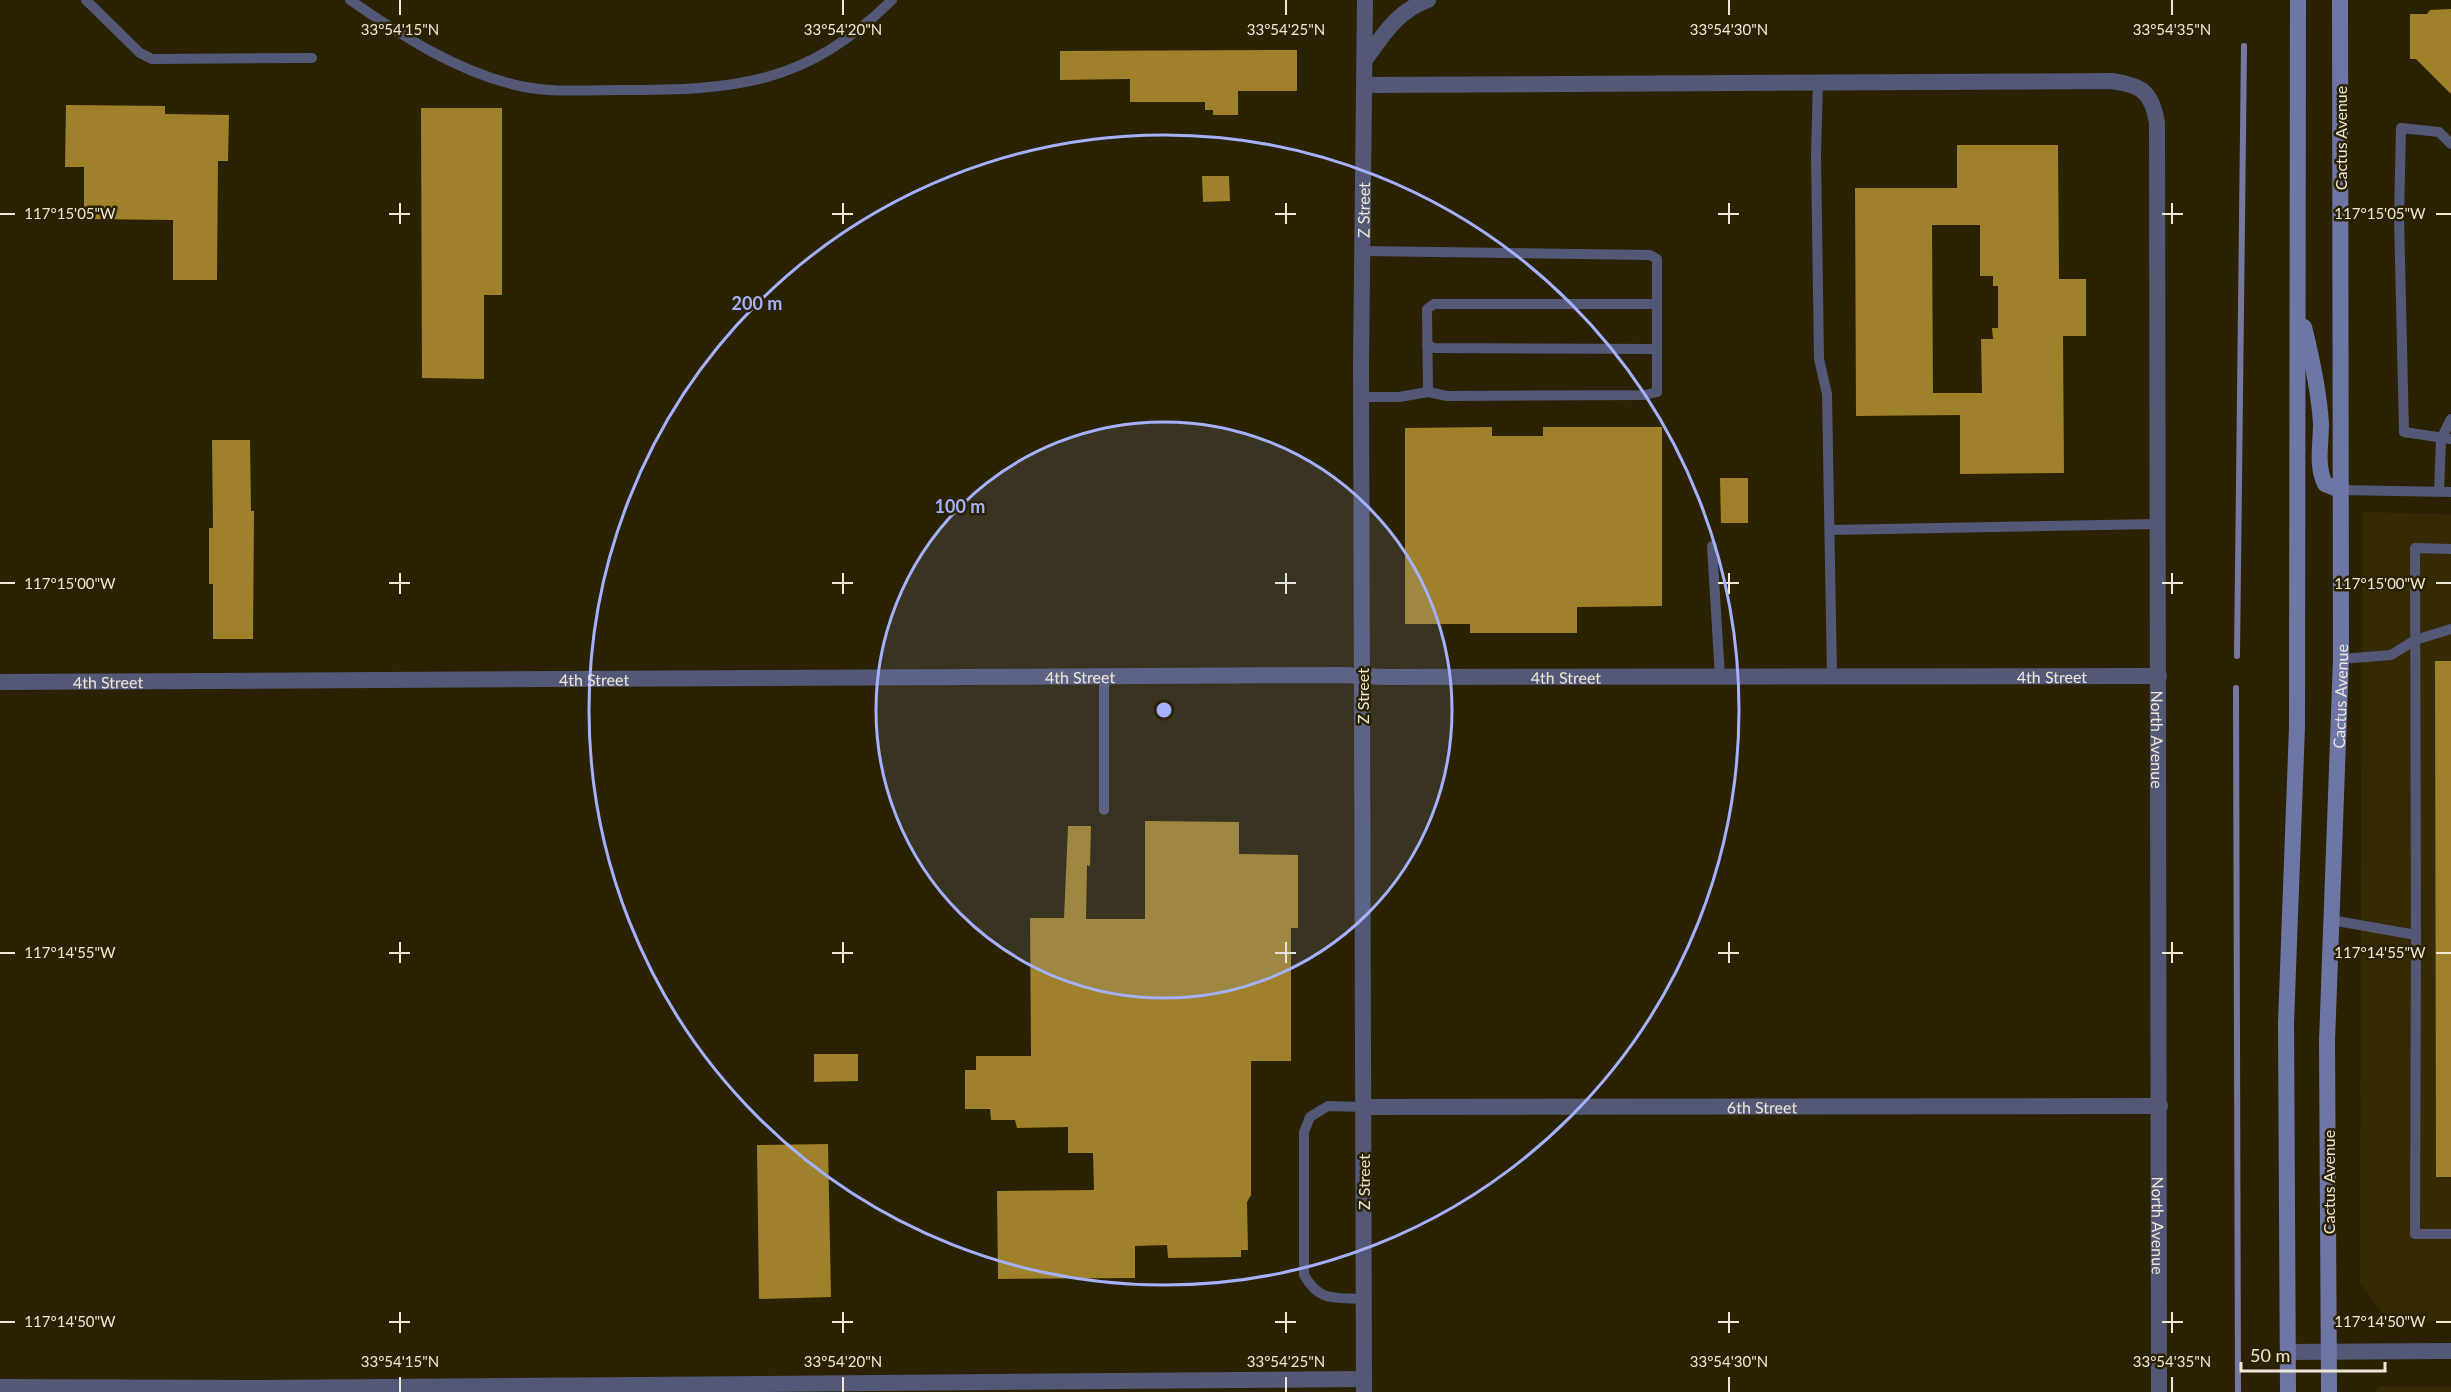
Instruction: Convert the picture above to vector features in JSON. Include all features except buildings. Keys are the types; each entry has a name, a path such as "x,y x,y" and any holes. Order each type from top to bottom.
{"main road":[{"path":"2288,1392 2286,1023 2297,727 2298,0"},
{"name":"Cactus Avenue","path":"2329,1392 2327,1041 2341,659 2340,0"},
{"path":"2298,306 2316,373 2321,425 2320,474 2325,484 2340,490"}],"street":[{"name":"Z Street","path":"1364,1386 1362,397 1365,0"},
{"path":"1365,60 1401,14 1415,4 1428,0"},
{"name":"North Avenue","path":"1818,82 2111,81 2130,83 2146,92 2154,106 2157,123 2159,1392"},
{"path":"1365,85 1818,82"},
{"name":"4th Street","path":"0,682 1362,676 2159,676"},
{"name":"6th Street","path":"1363,1107 2160,1106"},
{"path":"2288,1352 2451,1351"},
{"path":"0,1387 1364,1386"}],"lane":[{"path":"86,0 140,53 153,59 312,58"},
{"path":"350,0 415,43 454,63 520,86 568,90 709,88 741,83 791,70 822,56 857,32 892,0"},
{"path":"1818,82 1816,155 1819,359 1827,394 1832,677"},
{"path":"2446,439 2404,432 2399,217 2401,128 2439,132 2451,144"},
{"path":"1362,397 1399,397 1428,392 1447,396 1645,395 1657,392 1657,259 1650,255 1363,250"},
{"path":"1428,392 1427,309 1434,304 1657,304"},
{"path":"1427,344 1434,348 1657,350"},
{"path":"2439,491 2451,419"},
{"path":"2340,490 2451,492"},
{"path":"1830,530 2158,524"},
{"path":"1712,546 1720,677"},
{"path":"2451,549 2415,548 2415,1234 2451,1234"},
{"path":"2341,659 2391,655 2415,640 2451,628"},
{"path":"1104,677 1104,810"},
{"path":"2331,920 2416,935"},
{"path":"1363,1107 1328,1106 1310,1117 1304,1132 1304,1275 1312,1289 1324,1296 1364,1299"}],"shaded area":[{"path":"2362,512 2451,514 2451,1321 2389,1321 2360,1284"},
{"path":"2380,1386 2451,1386 2451,1392 2373,1392"}],"waterway":[{"path":"2237,656 2244,46"},
{"path":"2236,688 2238,1392"}]}
